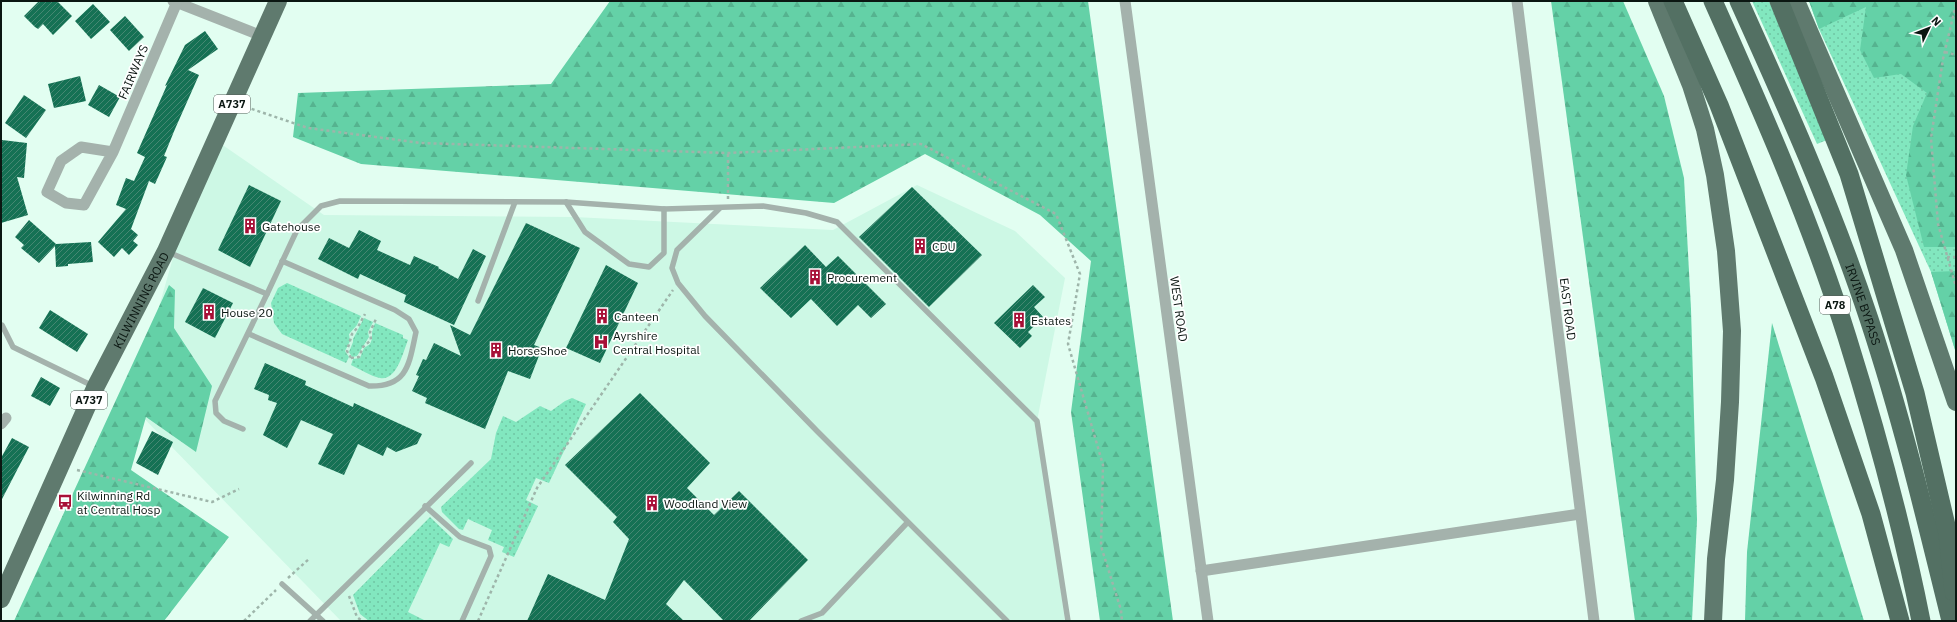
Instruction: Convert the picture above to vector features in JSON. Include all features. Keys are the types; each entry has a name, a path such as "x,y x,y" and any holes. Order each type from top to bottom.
{"highway":[{"path":"1673,1 1719,105 1824,377 1871,514 1900,621"},
{"name":"A78","path":"1713,1 1757,99 1805,219 1847,337 1886,472 1910,566 1921,621"},
{"name":"IRVINE BYPASS","path":"1739,1 1828,205 1868,318 1902,426 1951,621"},
{"path":"1779,1 1849,174 1915,393 1948,534 1956,615"}],"main road":[{"name":"KILWINNING ROAD","path":"1,598 96,386 166,251 278,1"},
{"path":"1656,1 1691,85 1706,129 1715,175 1726,251 1732,331 1724,480 1716,559 1713,621"},
{"path":"1796,1 1904,250 1956,402"}],"street":[{"name":"WEST ROAD","path":"1125,1 1208,621"},
{"name":"EAST ROAD","path":"1517,1 1594,621"},
{"name":"FAIRWAYS","path":"112,152 80,147 61,161 46,192 66,203 84,205 112,152 175,2 262,36"},
{"path":"1201,571 1580,514"}],"lane":[{"path":"243,429 224,421 216,413 215,401 297,230 321,206 340,201 566,202 664,209 763,206 806,213 837,222 1037,421 1068,621"},
{"path":"478,301 515,202"},
{"path":"566,202 586,232 629,264 649,266 664,254 664,209"},
{"path":"720,208 677,250 672,268 678,283 705,316 907,523 1007,621"},
{"path":"166,251 267,294"},
{"path":"248,334 369,386 384,387 400,379 409,364 416,332 408,319 395,310 282,261"},
{"path":"2,325 13,347 96,386"},
{"path":"310,621 470,463"},
{"path":"425,506 460,537 489,548 491,556 462,621"},
{"path":"801,621 822,613 907,523"},
{"path":"282,584 323,621"},
{"path":"821,621 822,613"}],"path":[{"path":"1956,4 1945,52 1932,138 1938,224 1956,287"},
{"path":"1945,52 1956,56"},
{"path":"232,102 308,128 420,144 728,154 921,144 1056,214 1080,274 1068,344 1103,465 1101,546 1121,610 1122,621"},
{"path":"728,154 728,208"},
{"path":"1947,257 1956,257"},
{"path":"478,621 537,488 678,283"},
{"path":"365,314 358,327 352,334 347,351 351,358 358,357 363,347 371,340 370,332 376,319"},
{"path":"78,470 212,502 239,488"},
{"path":"345,586 357,617 362,621"}],"shaded area":[{"name":"Ayrshire Central Hospital","path":"208,135 324,215 574,217 833,230 917,185 1015,231 1065,278 1037,421 1065,621 341,621 131,405"}],"green space":[{"path":"610,1 1088,1 1173,621 1100,621 1071,412 1091,261 1040,215 925,154 834,203 361,164 293,137 298,93 551,84"},
{"path":"1551,1 1623,1 1664,96 1684,178 1691,309 1697,520 1692,621 1635,621"},
{"path":"1752,1 1769,1 1827,140 1817,144"},
{"path":"1809,1 1956,1 1956,353 1931,272 1819,29"},
{"path":"1809,1 1956,1 1956,247 1924,247 1906,175 1913,126 1927,93 1901,74 1874,78 1860,50 1866,7 1819,29"},
{"path":"1956,271 1956,353 1931,272"},
{"path":"287,283 361,316 357,325 349,334 350,341 345,351 349,357 346,363 282,334 274,323 271,303 278,288"},
{"path":"169,285 175,290 174,328 212,386 196,452 146,417 131,470 229,537 164,621 14,621"},
{"path":"364,318 373,322 368,332 369,337 357,356 352,357 349,352 353,339"},
{"path":"375,323 403,335 403,338 408,340 398,365 391,375 386,378 373,376 351,365 353,359 360,358 364,348 370,344"},
{"path":"1772,323 1864,621 1745,621 1747,552"},
{"path":"572,398 586,404 549,483 536,478 526,500 538,506 514,557 502,552 504,547 488,540 492,530 468,519 463,530 459,529 442,512 441,507 491,459 496,433 503,416 516,422 540,406 551,411"},
{"path":"430,517 453,539 449,547 440,543 408,612 426,621 369,621 360,614 353,595"}],"building":[{"path":"39,1 57,1 72,16 53,35 43,24 38,29 24,16"},
{"path":"93,4 110,22 91,39 75,21"},
{"path":"125,16 144,37 129,51 110,30"},
{"path":"205,31 218,49 188,70 199,75 164,156 167,157 155,184 149,181 131,229 138,235 133,241 138,245 129,255 122,248 114,257 98,242 126,209 116,205 126,178 134,181 145,157 137,153 167,85 165,86 185,45"},
{"path":"80,76 86,101 54,108 48,84"},
{"path":"99,85 120,97 109,117 88,105"},
{"path":"24,95 46,110 26,138 5,123"},
{"path":"2,140 27,143 24,178 17,177 28,215 1,223"},
{"name":"Gatehouse","path":"249,185 281,201 250,267 218,250"},
{"name":"CDU","path":"912,187 982,255 929,307 859,237"},
{"path":"29,220 56,244 91,242 93,262 68,264 68,266 56,267 55,246 39,263 21,248 24,245 15,237"},
{"path":"526,223 580,248 534,345 542,348 530,379 508,371 485,429 425,403 427,398 412,391 419,376 416,375 423,359 426,360 434,343 461,356 450,325 470,335"},
{"path":"359,230 381,241 377,250 410,265 414,256 439,267 438,268 458,279 473,249 486,256 454,325 404,302 406,295 360,274 358,279 318,259 329,238 349,248"},
{"name":"Procurement","path":"805,245 826,267 838,256 886,304 871,318 858,305 837,326 811,299 791,318 760,288"},
{"name":"Canteen","path":"606,265 638,283 600,363 566,348"},
{"name":"Estates","path":"1033,285 1045,297 1034,307 1043,317 1028,332 1032,336 1020,348 994,323"},
{"name":"House 20","path":"203,288 233,303 215,338 185,322"},
{"path":"50,310 88,334 77,352 39,328"},
{"path":"265,363 306,381 305,385 353,407 354,403 422,434 417,444 396,452 387,447 383,456 358,444 344,475 318,464 333,434 301,420 287,448 263,435 277,403 268,400 269,395 254,389"},
{"path":"41,377 60,388 50,406 31,396"},
{"name":"Woodland View","path":"640,393 710,463 687,488 714,515 739,491 808,560 749,621 724,621 684,580 666,604 684,621 527,621 548,574 605,600 629,539 613,522 617,517 565,465"},
{"path":"152,431 173,442 158,475 136,463"},
{"path":"12,438 29,447 1,501 1,458"}],"place":[{"name":"Gatehouse","path":"250,226"},
{"name":"CDU","path":"920,246"},
{"name":"Procurement","path":"815,277"},
{"name":"House 20","path":"209,312"},
{"name":"Canteen","path":"602,316"},
{"name":"Estates","path":"1019,320"},
{"name":"Ayrshire Central Hospital","path":"601,342"},
{"name":"HorseShoe","path":"496,350"},
{"name":"Kilwinning Rd at Central Hosp","path":"65,502"},
{"name":"Woodland View","path":"652,503"}]}
